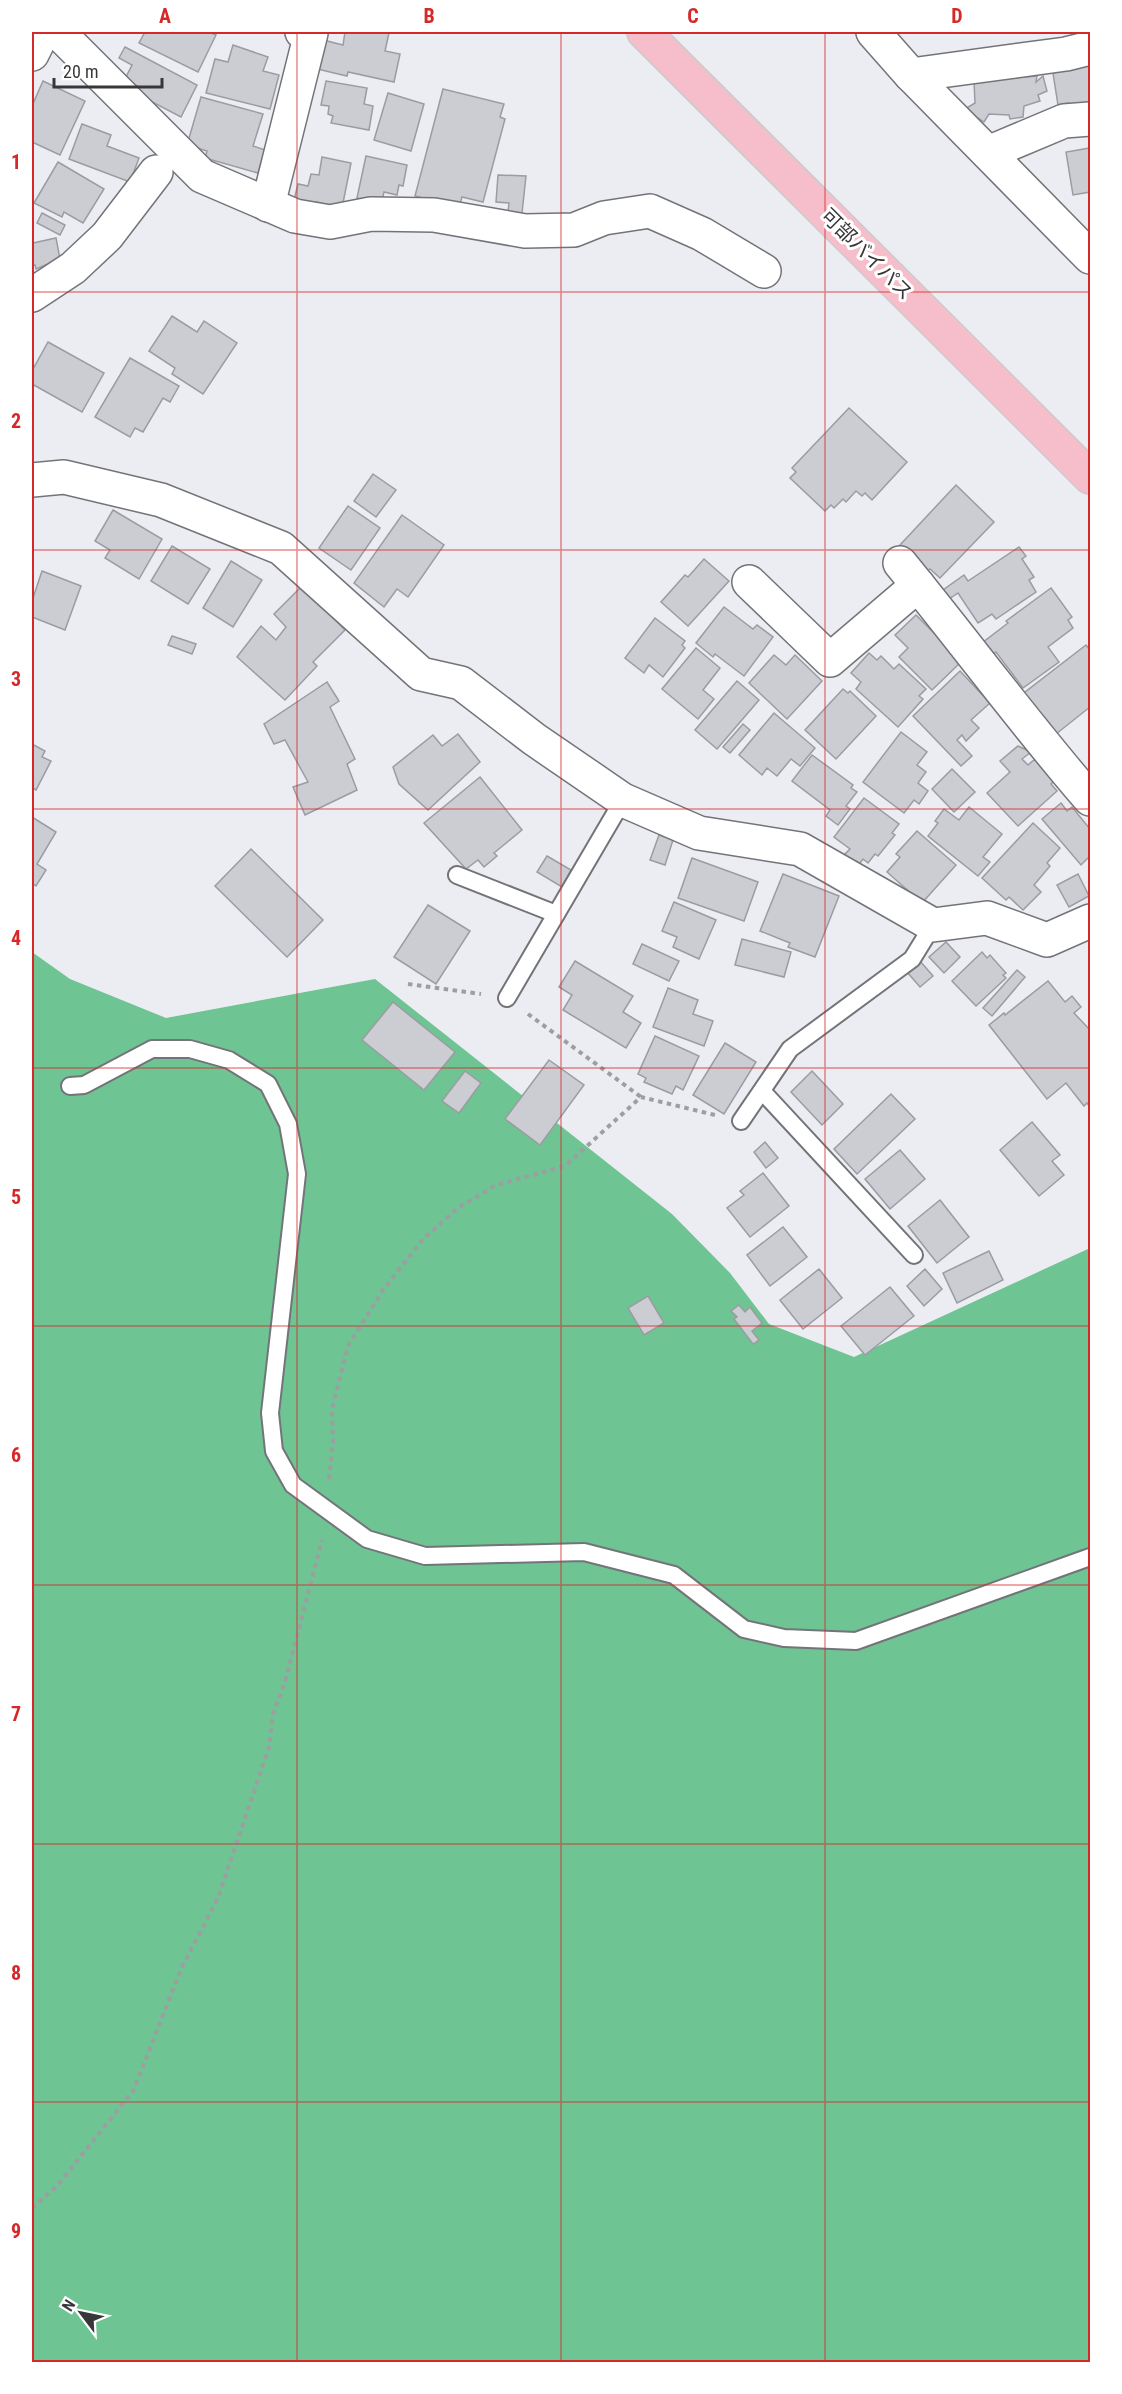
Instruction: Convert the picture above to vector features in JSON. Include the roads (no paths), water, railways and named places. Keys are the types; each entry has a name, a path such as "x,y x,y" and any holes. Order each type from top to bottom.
{"highway":[{"name":"可部バイパス","path":"644,32 1090,477"}],"street":[{"path":"32,54 43,32"},
{"path":"58,32 202,176 295,216 330,222 371,214 434,215 525,231 574,230 604,218 650,211 702,234 764,271"},
{"path":"268,205 310,33 302,32"},
{"path":"873,32 911,75 1053,222 1090,257"},
{"path":"911,75 1034,59 1090,48"},
{"path":"988,153 1064,121 1090,118"},
{"path":"32,295 73,268 107,236 156,172"},
{"path":"32,480 64,477 160,500 281,548 421,674 461,683 534,740 623,800 699,832 800,849 933,925 987,918 1047,940 1090,921"},
{"path":"748,582 830,660 909,574 1042,744 1090,799"}],"lane":[{"path":"507,998 623,800"},
{"path":"457,875 555,914"},
{"path":"741,1121 790,1049 912,959 933,925"},
{"path":"70,1086 84,1085 152,1049 190,1049 229,1060 268,1084 288,1124 297,1174 270,1413 274,1450 293,1485 367,1539 425,1556 584,1552 674,1575 744,1629 784,1638 856,1641 1090,1557"},
{"path":"762,1091 914,1255"}]}
